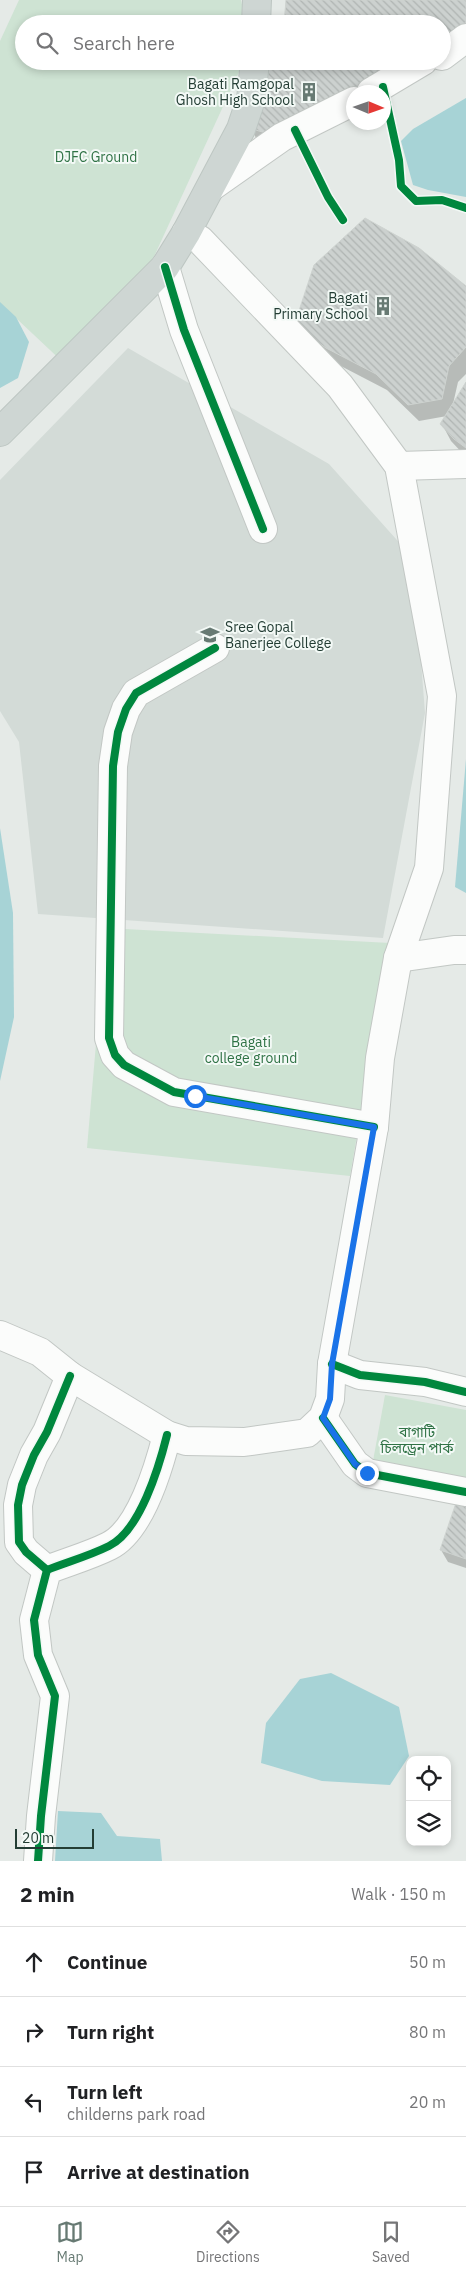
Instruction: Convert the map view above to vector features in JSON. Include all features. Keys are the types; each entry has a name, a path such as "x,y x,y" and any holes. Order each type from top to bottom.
{"main road":[{"path":"256,15 257,0"},
{"path":"0,432 165,267 186,233 241,129 251,99 254,70"}],"street":[{"path":"451,49 466,38"},
{"path":"383,85 408,70"},
{"path":"211,187 282,137 346,105"},
{"path":"0,1335 40,1352 70,1376 167,1435 186,1441 244,1442 307,1433 323,1418 330,1399 332,1364 374,1127 380,1058 398,958 429,868 442,696 399,466 333,380 200,240 186,233"},
{"path":"165,267 184,330 263,529"},
{"path":"399,466 466,464"},
{"path":"215,648 136,693 126,709 118,732 113,766 108,1038 115,1055 124,1065 174,1092 374,1127"},
{"path":"398,958 466,950"},
{"path":"332,1364 360,1375 425,1382 466,1392"},
{"path":"47,1570 26,1552 19,1542 18,1505 22,1485 34,1455 47,1432 70,1376"},
{"path":"323,1418 355,1464 367,1473 466,1492"},
{"path":"47,1570 110,1546 126,1532 135,1520 160,1463 167,1435"},
{"path":"38,1861 41,1816 55,1696 38,1655 34,1620 47,1570"}],"shaded area":[{"name":"Sree Gopal Banerjee College","path":"128,348 329,464 413,558 425,713 383,938 38,914 19,742 0,711 0,480"}],"green space":[{"name":"DJFC Ground","path":"19,0 241,0 244,15 15,15 15,70 240,70 140,287 67,366 0,303 0,41"},
{"name":"Bagati college ground","path":"106,928 390,943 350,1176 87,1148"},
{"name":"বাগাটি চিলড্রেন পার্ক","path":"385,1395 466,1410 466,1488 371,1472"}],"water":[{"path":"466,98 466,197 428,190 413,185 401,141 413,129"},
{"path":"0,302 16,317 29,342 18,378 0,388"},
{"path":"466,759 466,893 455,887"},
{"path":"0,828 13,913 14,1017 0,1081"},
{"path":"331,1673 399,1707 409,1756 406,1756 406,1761 390,1785 322,1781 261,1763 266,1723 300,1679"},
{"path":"58,1811 101,1813 117,1836 160,1839 162,1861 55,1861"}],"building":[{"path":"286,0 466,0 466,22 451,34 451,15 285,15"},
{"name":"Bagati Ramgopal Ghosh High School","path":"269,70 391,70 361,85 346,85 346,94 329,105 269,134 249,128 268,99"},
{"name":"Bagati Primary School","path":"365,218 419,248 466,286 466,347 449,366 442,399 408,405 376,374 326,348 294,326 314,265"},
{"path":"466,382 466,448 454,439 440,424"},
{"path":"458,1497 466,1500 466,1559 440,1550"}],"cycle path":[{"path":"391,124 399,160 401,186 416,201 442,200 466,208"},
{"path":"295,130 328,197 343,220"},
{"path":"165,267 184,330 263,529"},
{"path":"215,648 136,693 126,709 118,732 113,766 109,1038 115,1055 124,1065 174,1092 374,1127"},
{"path":"332,1364 360,1375 425,1382 466,1392"},
{"path":"47,1570 26,1552 19,1542 18,1505 22,1485 34,1455 47,1432 70,1376"},
{"path":"323,1418 355,1464 367,1473 466,1492"},
{"path":"38,1861 41,1816 55,1696 38,1655 34,1620 47,1570 109,1546 130,1527 147,1497 167,1435"}],"place":[{"name":"Bagati Ramgopal Ghosh High School","path":"309,92"},
{"name":"Bagati Primary School","path":"383,306"},
{"name":"Sree Gopal Banerjee College","path":"210,635"}],"route":[{"path":"195,1096 374,1127 332,1364 330,1399 323,1418 355,1464 367,1473"}]}
